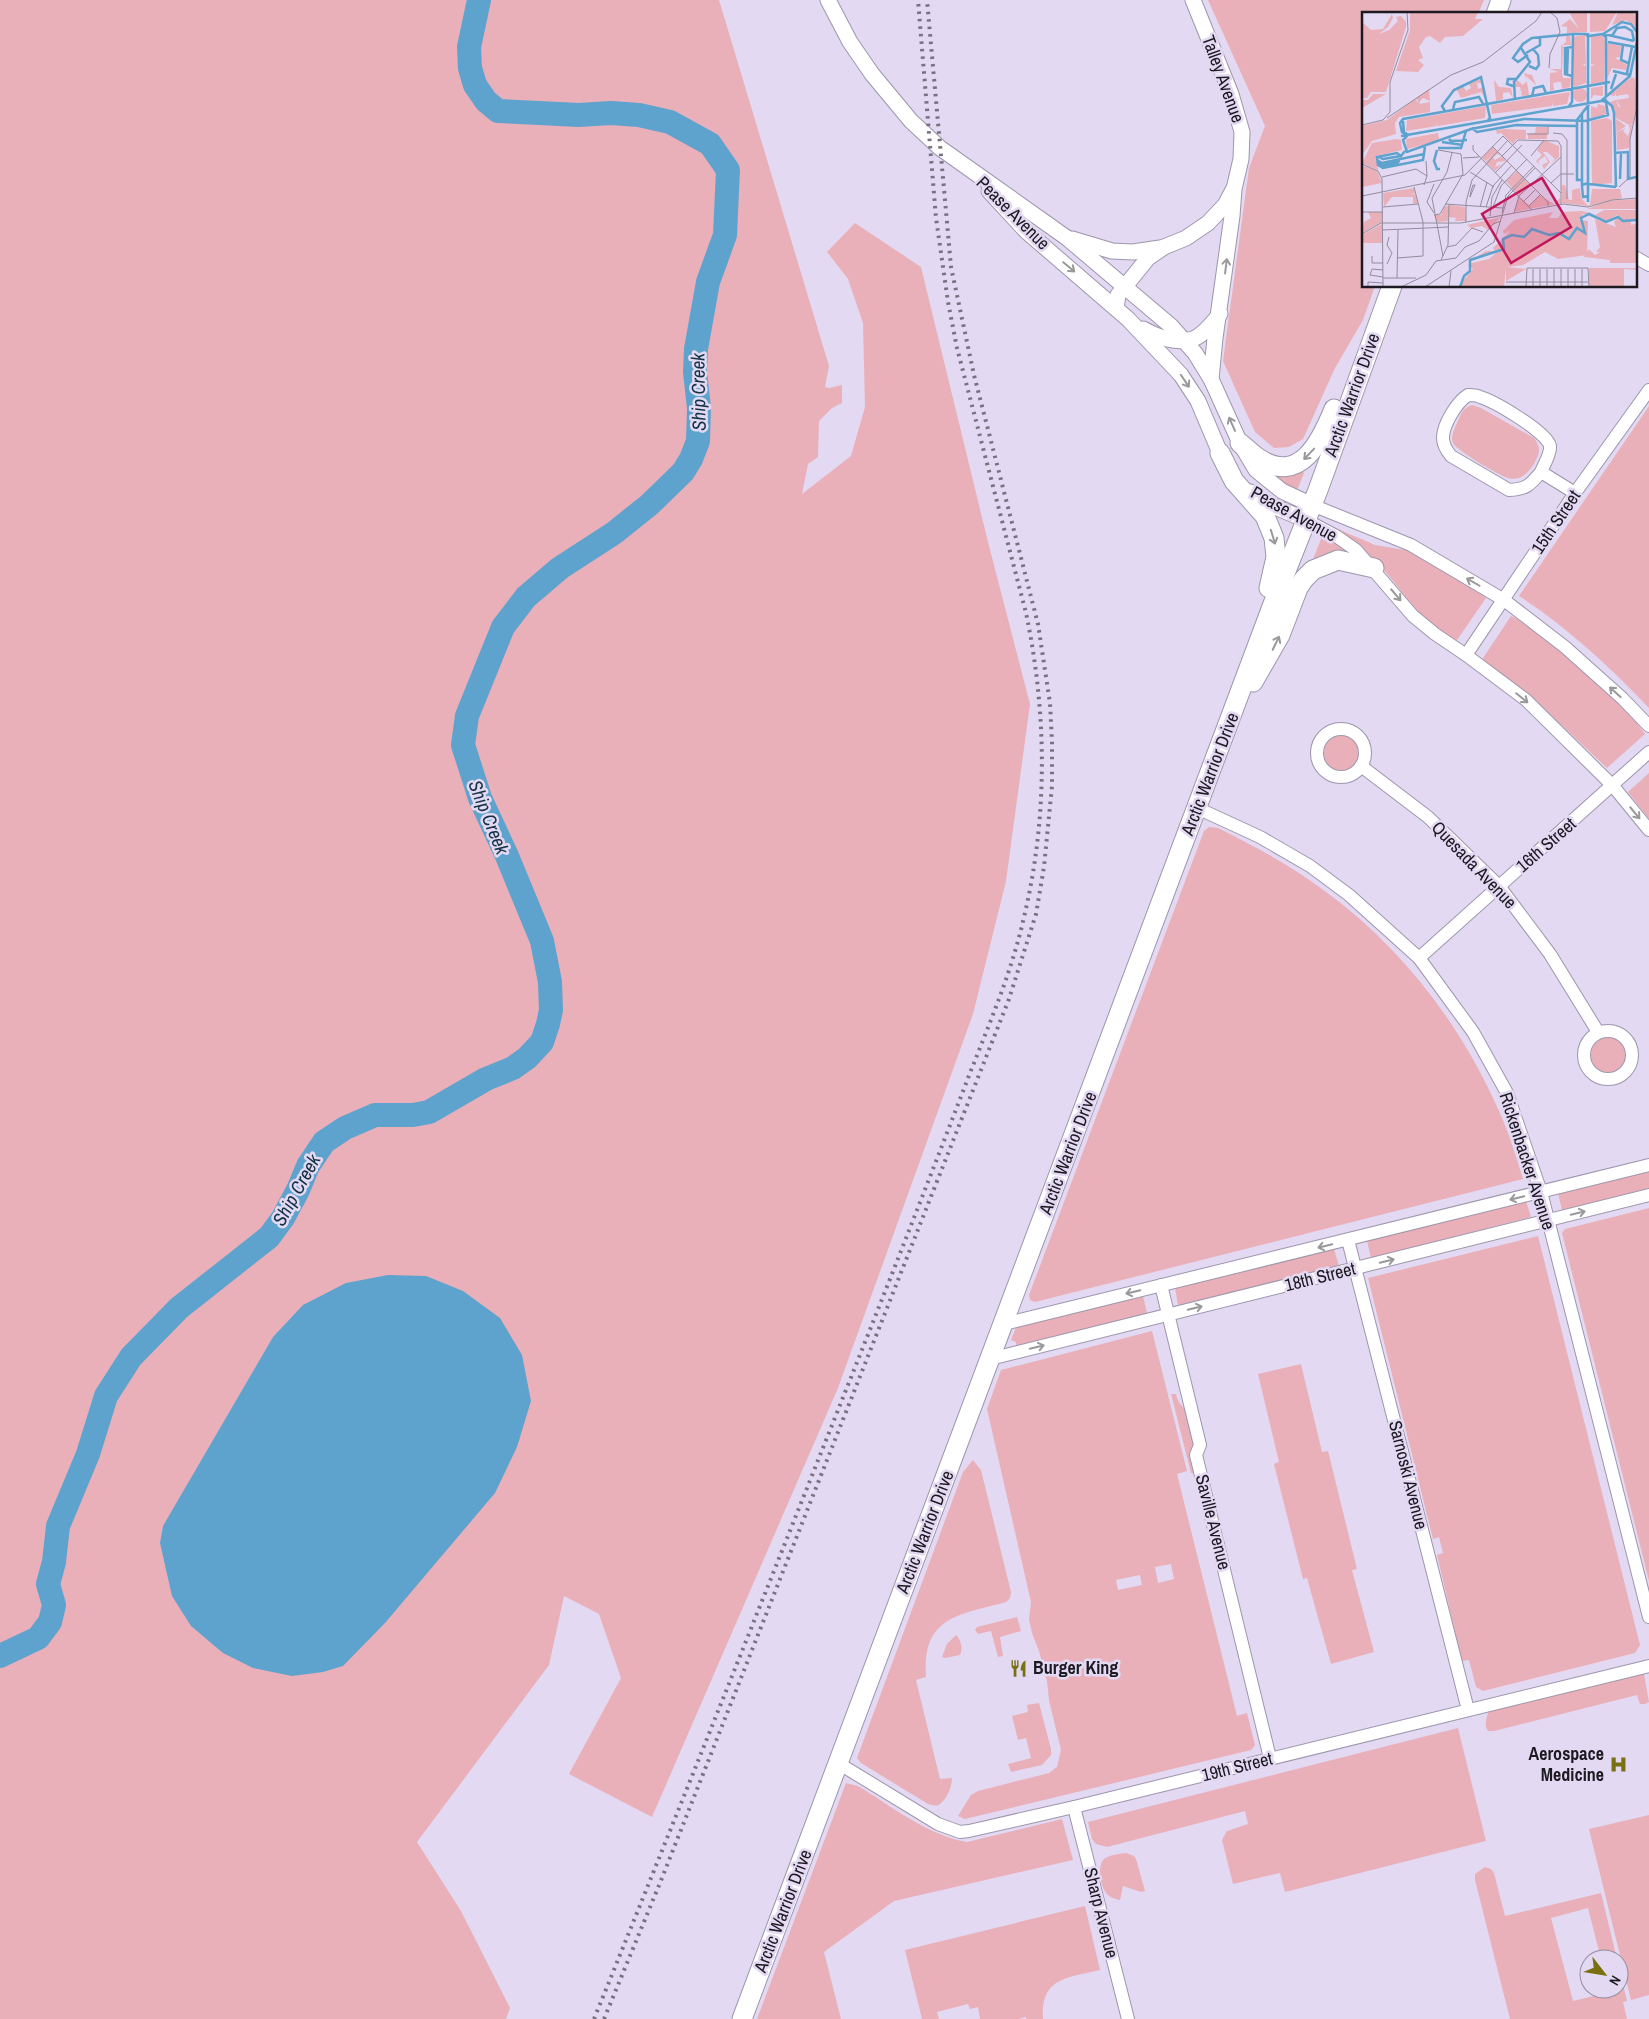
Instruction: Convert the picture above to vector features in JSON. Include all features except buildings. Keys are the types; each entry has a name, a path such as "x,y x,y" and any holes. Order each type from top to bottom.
{"main road":[{"path":"1497,12 1501,0"},
{"name":"Arctic Warrior Drive","path":"742,2019 1309,512 1391,288"},
{"path":"1240,443 1258,458 1278,467 1303,460 1316,446 1351,371 1374,335"},
{"path":"1220,452 1234,481 1266,516 1275,544 1274,572 1249,643 1245,659 1244,683"},
{"path":"1232,714 1272,652 1298,588 1304,579 1313,570 1338,560 1374,568"}],"street":[{"name":"Pease Avenue","path":"828,0 850,42 892,99 930,140 972,172 1067,238 1170,326 1195,353 1212,379 1240,443 1256,470 1336,536 1356,550 1374,568 1413,616 1526,700 1613,786 1649,830"},
{"name":"Talley Avenue","path":"1194,0 1232,94 1242,132 1241,159 1234,189"},
{"name":"Pease Avenue","path":"972,172 1026,231 1128,319 1181,375 1198,401 1220,452 1237,479 1254,495 1268,504 1309,512 1411,545 1504,600 1565,648 1622,698 1649,726"},
{"path":"1116,308 1118,295 1148,258 1164,247 1186,238 1208,223 1225,205 1234,189"},
{"path":"1212,379 1215,338 1220,314 1234,189"},
{"path":"1067,238 1112,251 1133,252 1164,247"},
{"path":"1636,257 1649,265"},
{"path":"1128,319 1153,335 1183,340 1194,338 1220,314"},
{"name":"15th Street","path":"1466,655 1575,493 1649,390"},
{"path":"1468,395 1480,397 1536,428 1546,438 1550,447 1548,457 1541,472 1529,485 1519,490 1509,490 1450,456 1444,448 1443,438 1447,424 1460,400 1468,395"},
{"path":"1541,472 1575,493"},
{"name":"16th Street","path":"1419,958 1649,752"},
{"name":"Quesada Avenue","path":"1361,766 1428,818 1499,886 1550,954 1598,1032"},
{"name":"Rickenbacker Avenue","path":"1197,808 1260,837 1310,866 1349,895 1419,958 1472,1032 1507,1093 1542,1192 1649,1617"},
{"name":"18th Street","path":"1004,1324 1649,1165"},
{"name":"18th Street","path":"990,1359 1649,1195"},
{"name":"Sarnoski Avenue","path":"1348,1240 1468,1710"},
{"name":"Saville Avenue","path":"1161,1285 1200,1445 1196,1455 1270,1758"},
{"name":"19th Street","path":"838,1763 938,1824 960,1832 1074,1807 1649,1666"},
{"name":"Sharp Avenue","path":"1074,1807 1128,2019"}],"shaded area":[{"path":"0,0 719,0 829,366 825,387 842,385 842,403 832,408 819,421 818,457 808,464 802,494 851,456 865,407 863,323 848,279 827,252 855,223 921,267 988,542 1030,704 1006,881 973,1014 838,1388 652,1817 569,1774 621,1678 599,1614 564,1596 549,1665 417,1842 461,1911 510,2008 506,2019 0,2019"},
{"path":"1208,0 1484,0 1479,12 1362,12 1362,288 1374,288 1363,320 1335,368 1303,439 1289,447 1274,448 1255,432 1223,361 1249,168 1265,126"},
{"path":"1472,405 1481,408 1534,438 1539,447 1539,453 1534,464 1524,476 1513,479 1503,476 1469,456 1453,443 1452,435 1460,416 1464,409"},
{"path":"1649,406 1649,708 1587,648 1519,596"},
{"path":"1302,470 1304,473 1295,492 1267,471"},
{"path":"1333,527 1375,545 1405,550 1415,554 1473,588 1486,598 1457,640 1454,639 1433,626 1415,608 1372,557"},
{"path":"1325,536 1354,556 1312,562 1321,539"},
{"path":"1511,616 1542,636 1583,670 1621,706 1645,734 1607,768 1532,697 1485,662 1483,658"},
{"path":"1342,735 1354,741 1360,753 1354,765 1342,771 1330,765 1324,753 1330,741"},
{"path":"1649,773 1649,819 1628,792"},
{"path":"1209,827 1218,828 1245,842 1310,880 1351,911 1402,961 1426,988 1466,1047 1499,1111 1523,1179 1035,1302 1030,1300 1029,1295 1204,831"},
{"path":"1609,1037 1621,1043 1627,1055 1621,1067 1609,1073 1597,1067 1591,1055 1597,1043"},
{"path":"1649,1170 1649,1188 1562,1210 1558,1193"},
{"path":"1526,1201 1531,1217 1371,1258 1367,1241"},
{"path":"1649,1208 1649,1581 1562,1233 1565,1229"},
{"path":"1538,1236 1640,1645 1635,1653 1483,1691 1476,1687 1469,1660 1462,1661 1437,1555 1443,1553 1439,1537 1433,1539 1368,1278"},
{"path":"1334,1249 1339,1266 1178,1305 1175,1288"},
{"path":"1143,1296 1147,1313 1016,1346 1016,1342 1011,1340 1016,1327"},
{"path":"1152,1331 1187,1471 1177,1474 1237,1716 1247,1713 1255,1745 1251,1750 965,1819 958,1816 971,1795 978,1791 1049,1773 1057,1767 1061,1750 1049,1700 1047,1681 1032,1633 1029,1619 1031,1602 987,1409 1001,1370","holes":["1171,1564 1174,1579 1158,1583 1155,1567","1140,1575 1142,1585 1118,1590 1116,1580"]},
{"path":"1301,1364 1322,1452 1328,1451 1357,1569 1352,1570 1374,1652 1331,1664 1307,1578 1303,1579 1274,1464 1279,1462 1258,1374"},
{"path":"1171,1394 1176,1394 1178,1401 1188,1414 1192,1424 1196,1445 1195,1473 1191,1473"},
{"path":"973,1460 981,1470 1011,1592 1010,1598 1006,1602 959,1615 947,1622 937,1630 930,1641 926,1657 926,1677 916,1680 940,1779 952,1778 947,1796 943,1802 934,1806 861,1763 857,1758 963,1472"},
{"path":"1017,1617 1021,1631 1000,1637 1003,1656 998,1657 991,1631 978,1634 975,1630 977,1627"},
{"path":"956,1635 961,1645 960,1655 942,1657 947,1644"},
{"path":"1644,1674 1649,1702 1645,1704 1640,1704 1637,1695 1494,1731 1488,1731 1487,1729 1488,1713 1492,1710"},
{"path":"1039,1703 1051,1755 1042,1765 1011,1772 1008,1764 1031,1758 1026,1738 1018,1740 1012,1716 1028,1712 1027,1705"},
{"path":"1458,1728 1486,1841 1285,1892 1280,1873 1233,1884 1222,1840 1227,1831 1248,1824 1245,1811 1107,1847 1096,1844 1092,1839 1088,1822"},
{"path":"846,1783 858,1786 897,1811 939,1834 967,1842 1062,1819 1073,1860 894,1901 824,1952 841,2019 757,2019"},
{"path":"1649,1815 1649,1995 1631,2000 1629,1992 1629,1949 1618,1949 1589,1829"},
{"path":"1126,1853 1134,1856 1136,1859 1145,1891 1141,1892 1123,1886 1120,1900 1108,1895 1103,1888 1100,1868 1105,1858"},
{"path":"1485,1867 1491,1869 1494,1873 1505,1916 1601,1893 1615,1949 1598,1949 1588,1908 1551,1918 1573,2001 1581,1999 1627,1999 1627,2001 1623,2002 1627,2019 1510,2019 1475,1874"},
{"path":"1085,1906 1100,1970 1067,1978 1051,1987 1043,2005 1043,2019 1026,2019 1026,2017 1018,2019 980,2019 978,2007 970,2009 968,2004 937,2012 939,2019 922,2019 905,1950"}],"water":[{"path":"388,1275 426,1276 463,1291 500,1318 522,1355 531,1401 517,1447 495,1493 385,1623 343,1666 323,1672 292,1676 253,1668 223,1653 191,1626 172,1596 160,1543 163,1526 273,1337 303,1305 346,1283"}],"waterway":[{"name":"Ship Creek","path":"0,1656 38,1638 50,1622 54,1605 48,1584 54,1562 58,1526 88,1454 106,1396 131,1357 179,1308 269,1237 283,1218 308,1166 324,1142 345,1128 375,1115 413,1115 429,1112 486,1079 513,1068 527,1058 542,1042 548,1024 551,1010 550,982 542,941 507,856 480,798 463,745 467,716 503,627 526,597 560,568 614,533 649,505 683,472 691,459 698,441 699,408 695,372 696,349 708,282 725,235 728,170 710,144 670,122 639,115 611,113 579,115 498,111 486,101 475,85 470,68 469,47 479,0"}],"railway":[{"path":"594,2019 875,1317 993,1015 1019,937 1032,879 1041,803 1042,765 1038,689 1026,613 957,348 948,302 936,218 918,0"},
{"path":"604,2019 662,1878 1009,999 1036,914 1044,867 1052,786 1050,703 1038,624 974,375 951,267 927,0"}],"place":[{"name":"Burger King","path":"1019,1668"},
{"name":"Aerospace Medicine","path":"1618,1764"}]}
